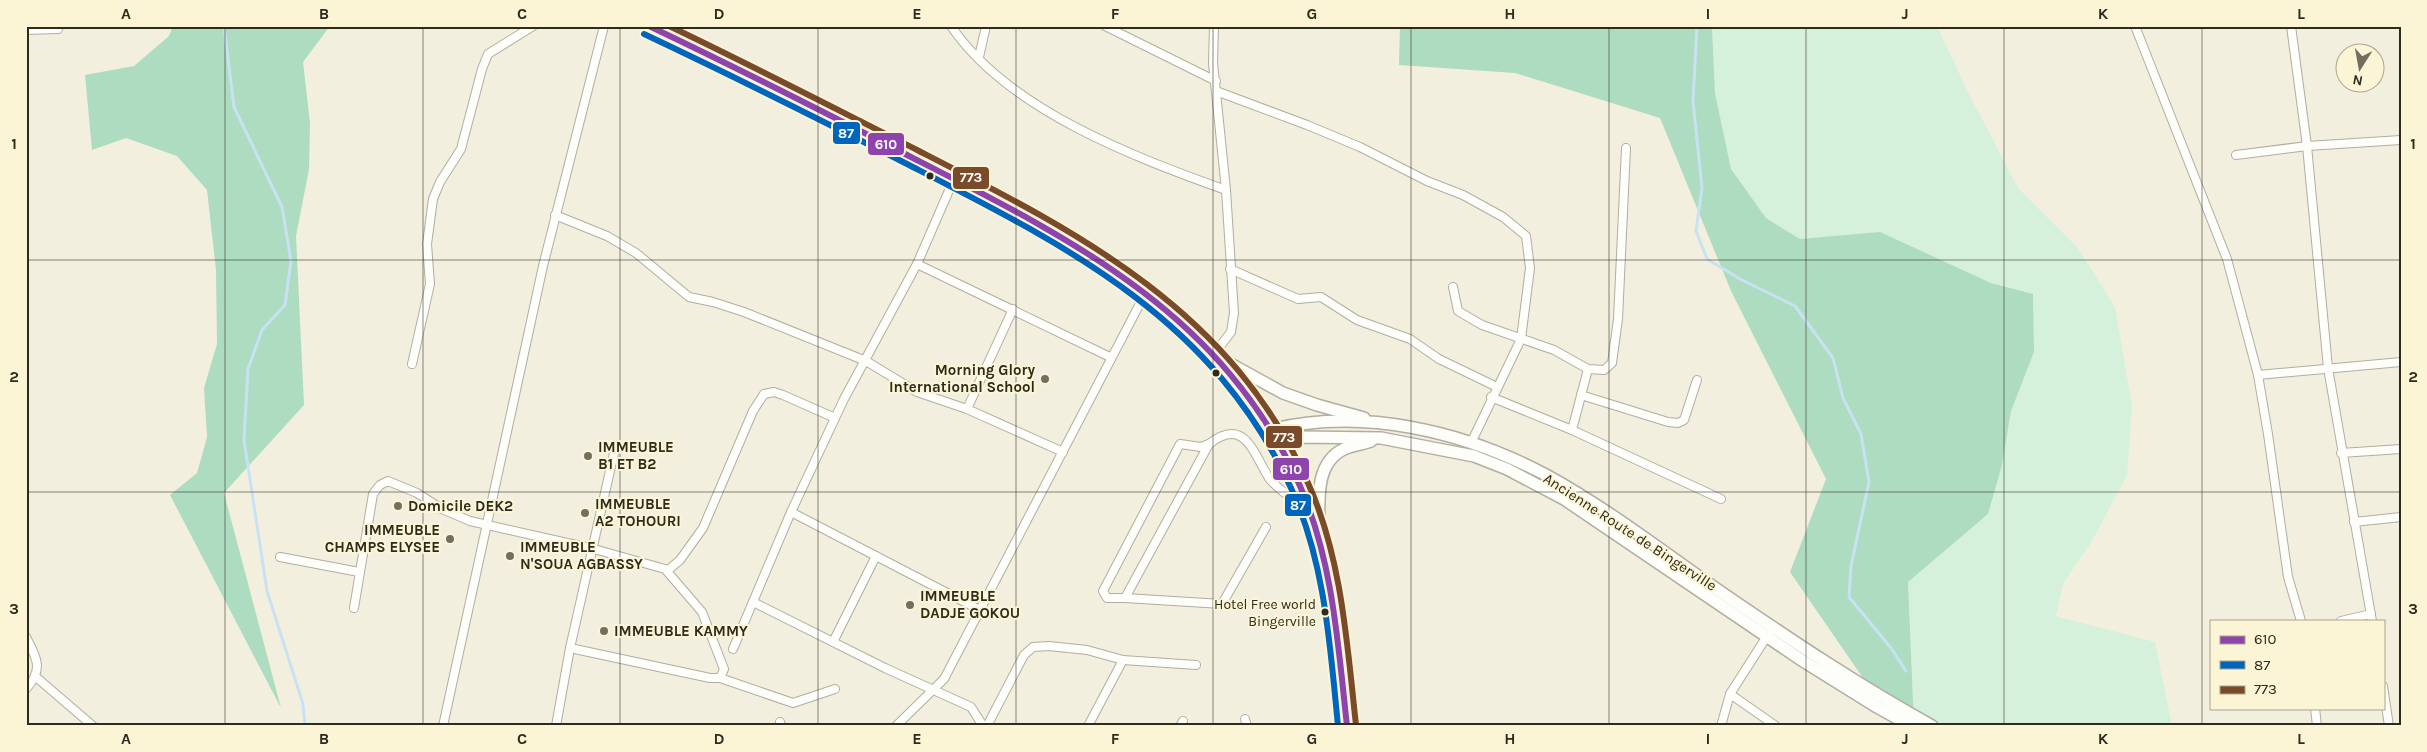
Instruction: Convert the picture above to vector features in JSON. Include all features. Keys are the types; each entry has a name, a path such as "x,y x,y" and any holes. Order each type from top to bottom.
{"street":[{"path":"412,364 430,284 427,244 433,199 440,182 461,149 482,69 488,54 533,26"},
{"path":"443,726 555,215 604,26"},
{"path":"648,26 793,96 1043,226 1146,292 1165,307 1214,354 1270,430 1278,444 1300,487 1320,542 1332,602 1347,726"},
{"path":"951,26 979,57 1014,88 1076,126 1146,160 1226,190"},
{"path":"979,57 986,26"},
{"path":"1105,26 1216,81"},
{"path":"1124,26 1124,36"},
{"path":"1214,26 1212,50 1226,190 1234,313 1231,332 1214,354"},
{"path":"2134,26 2228,260 2258,375 2288,576 2301,620"},
{"path":"2291,26 2307,146 2328,368 2341,453 2372,617 2349,620"},
{"path":"26,30 58,29"},
{"path":"1216,91 1272,111 1360,147 1427,181 1463,195 1503,217 1526,236 1530,268 1520,339 1470,443"},
{"path":"2236,155 2307,146 2401,140"},
{"path":"1453,287 1458,311 1482,326 1554,350 1588,369 1604,370 1612,363 1618,319 1626,148"},
{"path":"733,649 791,512 835,418 917,264 954,179"},
{"path":"555,215 607,236 636,253 689,297 708,300 744,312 866,361 916,392 967,409 1063,452"},
{"path":"917,264 1110,357"},
{"path":"1230,269 1298,299 1321,297 1357,320 1410,339 1439,359 1497,387"},
{"path":"896,726 944,679 982,611 1110,357 1146,292"},
{"path":"967,409 1013,309"},
{"path":"1214,354 1283,393 1317,405 1383,422"},
{"path":"2258,375 2401,362"},
{"path":"1572,430 1588,369"},
{"path":"1581,395 1668,422 1678,423 1684,420 1697,380"},
{"path":"668,571 680,560 703,528 753,411 764,394 774,392 783,395 835,418"},
{"path":"1491,397 1572,430 1721,499"},
{"name":"Ancienne Route de Bingerville","path":"1270,430 1293,424 1383,422 1470,443 1513,458 1590,502 1877,707 1911,726"},
{"path":"1266,527 1222,604 1107,598 1103,591 1180,444 1201,447 1209,444 1220,435 1235,434 1245,438 1255,450 1274,484 1286,494 1300,487"},
{"name":"Ancienne Route de Bingerville","path":"1278,444 1300,437 1381,438 1474,456 1537,484 1770,632 1932,726"},
{"path":"1320,542 1320,486 1331,458 1344,449 1381,438"},
{"path":"1126,598 1209,444"},
{"path":"2341,453 2401,449"},
{"path":"556,726 570,648 594,549 614,454"},
{"path":"354,608 373,494 380,485 388,481 417,493 442,509 487,526 594,549 658,566 668,571 702,612 724,669 720,678"},
{"path":"791,512 982,611"},
{"path":"2354,522 2401,517"},
{"path":"833,642 876,556"},
{"path":"280,557 359,572"},
{"path":"753,602 933,691 971,707 983,726"},
{"path":"1721,726 1730,694 1770,632"},
{"path":"26,637 38,663 36,677 26,689"},
{"path":"987,726 1024,655 1033,647 1049,646 1087,650 1123,660 1196,665"},
{"path":"570,648 720,678 793,703 835,689"},
{"path":"1088,726 1123,660"},
{"path":"36,677 93,726"},
{"path":"2384,693 2389,726"},
{"path":"1730,694 1776,726"},
{"path":"2314,710 2317,726"}],"green space":[{"path":"173,26 330,26 303,62 310,123 309,169 296,236 304,405 224,493 281,708 170,495 197,473 207,437 204,388 217,344 216,270 207,190 177,156 126,138 92,150 85,75 134,66 169,36"},
{"path":"1400,26 1712,26 1715,93 1731,169 1766,218 1800,239 1880,232 1991,283 2033,294 2034,352 2011,411 2002,465 1988,514 1908,582 1914,726 1896,726 1790,572 1826,479 1731,291 1660,118 1515,73 1399,65"},
{"path":"1712,26 1937,26 1967,90 2018,188 2078,248 2115,307 2132,406 2127,475 2092,541 2063,584 2056,616 2155,642 2172,726 1914,726 1908,582 1988,514 2002,465 2011,411 2034,352 2033,294 1991,283 1880,233 1800,239 1766,218 1731,169 1715,93"}],"waterway":[{"path":"224,26 234,107 282,207 291,261 285,305 262,330 248,369 244,440 267,591 303,704 305,726"},
{"path":"1697,26 1693,101 1702,188 1696,231 1707,259 1740,279 1795,306 1833,358 1843,398 1861,434 1869,482 1851,566 1849,597 1891,648 1906,671"}],"transit line":[{"name":"610","path":"649,26 813,107 1028,218 1084,251 1136,287 1185,327 1229,373 1268,426 1300,486 1320,544 1333,604 1347,726"},
{"name":"773","path":"669,26 919,151 1036,213 1092,246 1145,282 1193,323 1237,369 1276,422 1308,483 1329,541 1336,571 1346,633 1356,725"},
{"name":"87","path":"644,34 843,131 1024,226 1079,258 1130,293 1178,332 1221,377 1259,429 1291,488 1312,545 1319,575 1329,635 1338,726"}],"place":[{"name":"Morning Glory International School","path":"1045,379"},
{"name":"IMMEUBLE B1 ET B2","path":"588,456"},
{"name":"Domicile DEK2","path":"398,506"},
{"name":"IMMEUBLE A2 TOHOURI","path":"585,513"},
{"name":"IMMEUBLE CHAMPS ELYSEE","path":"450,539"},
{"name":"IMMEUBLE N'SOUA AGBASSY","path":"510,556"},
{"name":"IMMEUBLE DADJE GOKOU","path":"910,605"},
{"name":"Hotel Free world Bingerville","path":"1325,612"},
{"name":"IMMEUBLE KAMMY","path":"604,631"}]}
